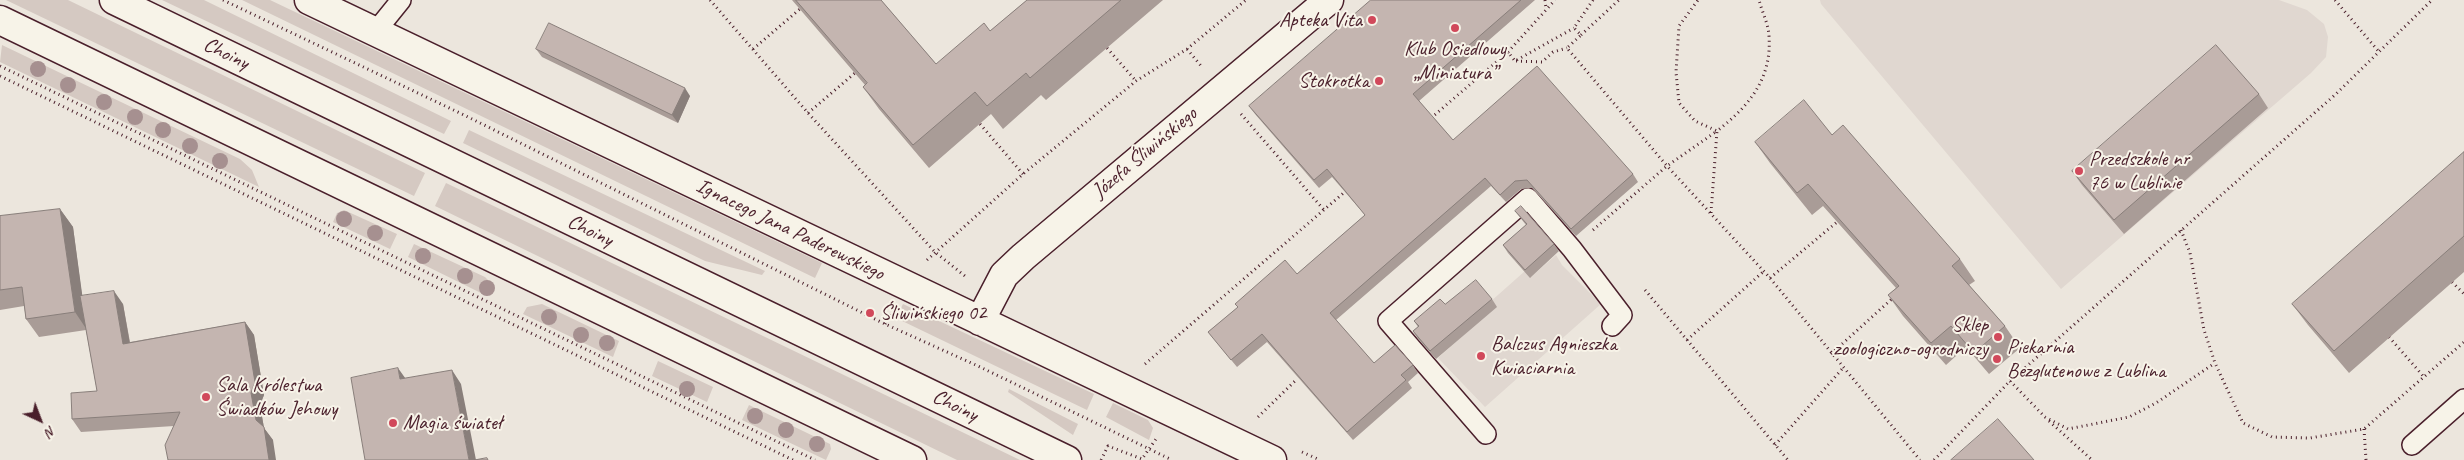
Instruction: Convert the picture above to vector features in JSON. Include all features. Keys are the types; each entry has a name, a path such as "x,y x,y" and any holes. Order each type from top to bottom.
{"street":[{"name":"Choiny","path":"114,0 1067,460"},
{"name":"Ignacego Jana Paderewskiego","path":"309,0 1170,413 1272,460"},
{"name":"Józefa Śliwińskiego","path":"980,321 991,296 1004,275 1023,257 1220,89 1329,0"},
{"path":"0,20 912,460"}],"lane":[{"path":"376,31 401,0"},
{"path":"1486,434 1388,321 1528,198 1572,248 1622,315 1612,326"},
{"path":"2412,444 2464,399"}],"path":[{"path":"223,0 473,119 885,324 978,366 1172,460"},
{"path":"710,0 808,113 935,252 991,296"},
{"path":"922,265 1023,174 1136,81 1187,49 1246,0"},
{"path":"1545,0 1546,9"},
{"path":"1427,121 1508,52 1555,0"},
{"path":"1515,61 1574,28 1593,0"},
{"path":"1515,61 1542,62 1553,52 1567,48 1619,0"},
{"path":"1698,0 1679,26 1676,72 1680,102 1695,121 1717,131"},
{"path":"1572,248 1667,166 1739,114 1765,77 1769,37 1759,0"},
{"path":"2335,0 2380,53"},
{"path":"1934,460 2010,381 2380,53 2432,0"},
{"path":"753,49 800,9"},
{"path":"1574,28 1581,35"},
{"path":"1107,48 1136,81"},
{"path":"1567,48 1667,166 1770,278 1920,460"},
{"path":"1187,49 1324,210"},
{"path":"1508,52 1515,61"},
{"path":"0,66 815,460"},
{"path":"808,113 855,73"},
{"path":"0,76 794,460"},
{"path":"980,124 1023,174"},
{"path":"1711,213 1717,131"},
{"path":"1143,366 1353,185"},
{"path":"1770,278 1837,222"},
{"path":"2181,229 2190,253 2204,330 2215,363 2243,423 2272,437 2310,438 2364,428 2464,342"},
{"path":"1687,340 1764,271"},
{"path":"2452,282 2464,294"},
{"path":"1645,290 1788,460"},
{"path":"1832,354 1900,292"},
{"path":"2389,337 2424,377"},
{"path":"2045,417 2068,429 2129,417 2156,403 2215,363"},
{"path":"1776,445 1843,368"},
{"path":"1254,420 1295,381"},
{"path":"2010,381 2045,417 2092,460"},
{"path":"1101,460 1108,446 1138,459 1146,456 1170,413"},
{"path":"2364,428 2366,460"}],"shaded area":[{"path":"6,0 68,0 425,173 414,196"},
{"path":"162,0 204,0 451,121 444,134"},
{"path":"242,0 270,0 822,263 815,278"},
{"name":"Przedszkole nr 76 w Lublinie","path":"1820,0 2279,0 2307,10 2324,24 2328,37 2326,57 2311,73 2061,289 1821,4"},
{"path":"2,45 240,159 252,170 259,187 0,62"},
{"path":"469,130 765,271 762,275 705,261 463,143"},
{"path":"446,183 1020,460 957,460 435,206"},
{"path":"344,210 397,234 390,249 333,222 337,213"},
{"path":"414,244 485,277 492,284 487,296 408,257"},
{"path":"1556,255 1562,265 1601,304 1485,407 1438,358 1467,332 1463,326 1525,271 1531,277"},
{"path":"542,304 619,341 613,357 523,314 527,307"},
{"path":"903,304 1094,394 1087,410 896,318"},
{"path":"658,361 713,387 707,402 652,376"},
{"path":"1009,389 1078,424 1073,435 1008,392"},
{"path":"1113,403 1148,420 1153,428 1149,440 1106,417"},
{"path":"749,405 830,444 831,449 826,460 742,420"}],"building":[{"path":"796,0 881,0 936,64 984,23 990,31 1027,0 1121,0 1030,78 1026,73 987,106 975,92 913,145 863,87 867,83"},
{"path":"1371,0 1521,0 1413,94 1453,140 1537,66 1633,174 1571,229 1527,180 1515,181 1500,195 1485,178 1330,313 1374,363 1395,345 1413,365 1401,375 1406,380 1347,432 1262,334 1231,360 1208,332 1238,307 1235,304 1285,260 1297,274 1365,215 1327,169 1314,180 1249,106"},
{"path":"549,23 685,88 672,115 536,49"},
{"path":"2216,45 2259,94 2114,220 2072,171"},
{"path":"1804,100 1832,135 1843,125 1960,259 1952,266 2005,326 1974,353 1951,326 1931,343 1888,295 1899,286 1808,184 1797,193 1755,142"},
{"path":"2464,152 2464,236 2334,351 2292,304"},
{"path":"1521,206 1554,244 1525,270 1503,245 1527,224 1515,211"},
{"path":"60,209 75,312 26,319 22,287 0,290 0,216"},
{"path":"1476,280 1492,299 1430,351 1413,331 1419,326 1414,321 1440,299 1445,304"},
{"path":"114,291 123,344 245,322 255,382 251,393 256,420 264,427 269,460 168,460 165,445 180,412 72,419 71,393 97,391 80,296"},
{"path":"398,368 400,379 452,370 469,460 365,460 351,378"},
{"path":"1998,419 2034,460 1951,460"}],"place":[{"name":"Apteka Vita","path":"1372,20"},
{"name":"Klub Osiedlowy „Miniatura”","path":"1455,28"},
{"name":"Stokrotka","path":"1379,81"},
{"name":"Przedszkole nr 76 w Lublinie","path":"2079,171"},
{"name":"Śliwińskiego 02","path":"870,313"},
{"name":"Sklep zoologiczno-ogrodniczy","path":"1998,337"},
{"name":"Balczus Agnieszka Kwiaciarnia","path":"1481,356"},
{"name":"Piekarnia Bezglutenowe z Lublina","path":"1997,359"},
{"name":"Sala Królestwa Świadków Jehowy","path":"206,397"},
{"name":"Magia świateł","path":"393,423"}]}
